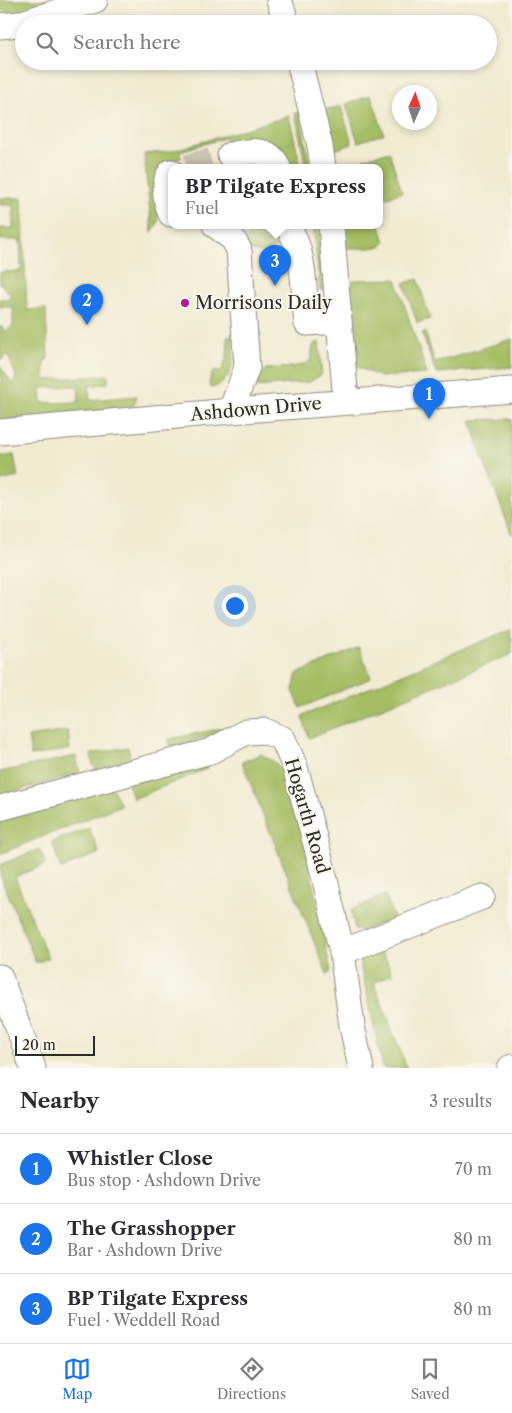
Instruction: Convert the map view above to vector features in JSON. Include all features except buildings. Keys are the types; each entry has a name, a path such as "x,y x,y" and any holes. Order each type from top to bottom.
{"street":[{"path":"48,15 95,0"},
{"path":"279,0 284,15"},
{"path":"0,26 15,24"},
{"path":"301,70 323,164"},
{"path":"230,155 249,151 266,153 273,158 276,164"},
{"path":"168,175 165,183 168,198"},
{"path":"220,229 237,244 242,284 247,368 231,411"},
{"path":"289,229 297,244 303,278 307,323 339,321"},
{"path":"331,229 346,402"},
{"name":"Ashdown Drive","path":"0,432 231,411 512,390"},
{"name":"Hogarth Road","path":"0,808 211,752 246,732 265,731 283,739 295,767 320,859 342,952 352,1026 361,1068"},
{"path":"342,952 482,897"},
{"path":"0,977 33,1068"}],"green space":[{"path":"0,0 54,0 27,10 6,12 0,10"},
{"path":"371,95 384,134 358,142 346,104"},
{"path":"341,106 352,144 335,150 324,110"},
{"path":"300,112 309,164 305,164 295,113"},
{"path":"289,116 300,164 285,164 284,156 279,148 273,143 265,141 227,145 225,138 180,151 181,158 165,162 159,166 156,175 158,222 152,232 144,154 171,151"},
{"path":"389,151 402,192 383,199 383,164 365,164 364,159"},
{"path":"0,198 22,198 27,310 46,309 48,359 45,360 44,380 108,375 108,383 89,386 90,400 137,396 134,405 121,411 0,420 0,382 3,381 0,377 0,366 13,385 16,376 8,354 0,361 0,326 7,331 13,325 13,307 0,307 0,299 9,299 11,295 0,283 0,272 21,271 20,240 0,240 0,228 13,228 13,205 0,205","holes":["78,386 79,402 42,403 41,388"]},
{"path":"313,229 318,229 325,290 320,290"},
{"path":"345,229 381,229 385,242 382,246 346,248"},
{"path":"256,230 271,230 279,237 278,245 265,252 250,250 246,239"},
{"path":"396,279 427,374 381,377 355,366 349,284 355,280"},
{"path":"418,279 430,319 417,323 404,283"},
{"path":"425,332 435,363 512,339 512,367 436,373 422,333"},
{"path":"227,336 233,336 233,359 229,374 219,385 211,388 209,385 211,374 216,371 220,372 226,359"},
{"path":"319,342 322,374 310,382 257,387 259,377 266,369 297,366 307,363 311,358 314,344"},
{"path":"512,419 512,535 481,454 471,420"},
{"path":"14,455 18,477 0,481 0,456"},
{"path":"509,630 512,639 512,654 309,738 302,716"},
{"path":"359,647 371,678 300,708 293,690 297,674"},
{"path":"223,728 223,732 173,747 169,744 169,739"},
{"path":"68,731 70,749 31,756 28,737"},
{"path":"128,747 130,754 128,760 97,769 93,766 91,754"},
{"path":"261,754 276,763 289,783 310,869 331,972 327,974 242,762"},
{"path":"76,756 80,772 72,776 0,795 0,772"},
{"path":"205,765 208,768 133,799 128,784"},
{"path":"106,788 113,789 121,805 0,854 0,821"},
{"path":"89,828 99,853 61,869 52,842"},
{"path":"39,849 46,864 15,877 48,958 36,963 0,875 0,865"},
{"path":"385,895 394,918 365,930 355,930 351,910"},
{"path":"374,948 384,955 392,974 374,983 407,1068 383,1068 360,963 361,956"}],"tunnel":[{"path":"198,164 230,155"}],"place":[{"name":"BP Tilgate Express","path":"275,286"},
{"name":"Morrisons Daily","path":"185,303"},
{"name":"The Grasshopper","path":"87,325"},
{"name":"Whistler Close","path":"429,419"}]}
